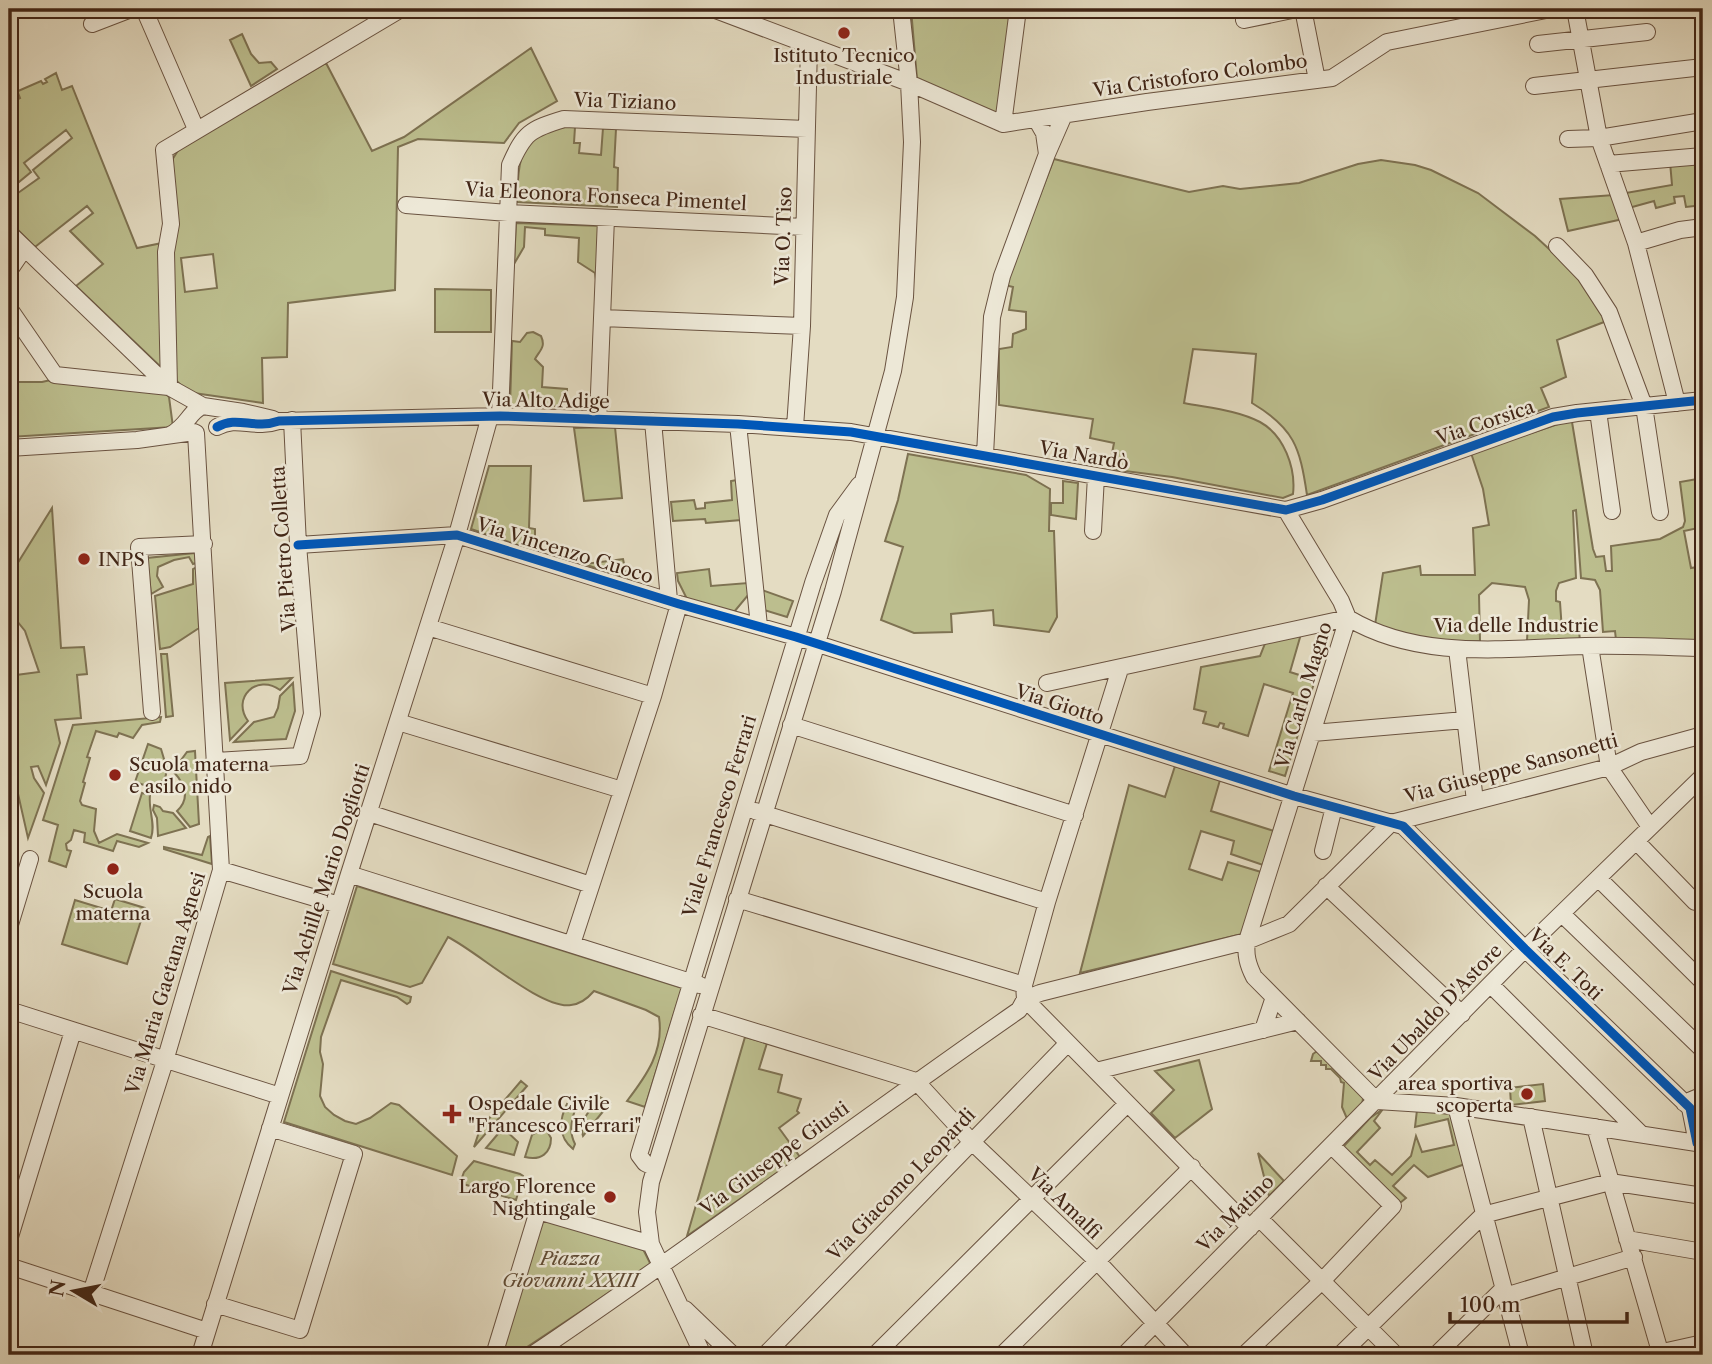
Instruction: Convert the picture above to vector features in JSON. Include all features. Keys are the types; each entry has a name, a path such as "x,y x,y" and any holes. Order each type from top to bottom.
{"street":[{"path":"92,24 131,9"},
{"path":"144,9 196,129"},
{"path":"171,389 166,252 171,224 164,150 401,9"},
{"path":"713,9 909,83 1003,124 1018,9"},
{"name":"Viale Francesco Ferrari","path":"703,1355 651,1244 647,1212 655,1168 816,644 893,371 905,296 912,142 901,9"},
{"path":"1244,20 1297,9"},
{"path":"1303,9 1317,80"},
{"name":"Via Cristoforo Colombo","path":"1003,124 1332,78 1387,42 1492,14 1552,9"},
{"path":"1575,9 1599,138 1636,243 1676,403"},
{"path":"1538,44 1647,32"},
{"name":"Via O. Tiso","path":"795,427 802,326 810,46"},
{"path":"1534,86 1703,67"},
{"path":"985,455 992,317 1002,276 1064,114"},
{"name":"Via Tiziano","path":"495,416 510,165 526,134 542,125 564,119 807,129"},
{"path":"1037,119 1044,133 1047,154"},
{"path":"1568,139 1599,138 1703,121"},
{"path":"1608,164 1703,156"},
{"name":"Via Eleonora Fonseca Pimentel","path":"407,205 508,213 804,227"},
{"path":"598,418 606,218"},
{"path":"1636,243 1680,230 1703,227"},
{"path":"9,233 171,389 198,419 217,415 216,429"},
{"path":"1557,246 1585,275 1609,312 1644,406 1660,512"},
{"path":"9,271 24,249"},
{"path":"9,310 55,375 171,389"},
{"path":"602,318 802,326"},
{"name":"Via Corsica","path":"1286,510 1322,500 1553,417 1703,400"},
{"path":"1598,411 1612,511"},
{"name":"Via Alto Adige","path":"9,448 165,437 198,419 243,412 286,421"},
{"name":"Via Alto Adige","path":"198,419 207,435 227,422 265,426 286,421 495,416 738,424 876,436"},
{"name":"Via Achille Mario Dogliotti","path":"200,1355 339,905 495,416"},
{"name":"Via Maria Gaetana Agnesi","path":"91,1293 221,870 198,468 198,419"},
{"name":"Via Pietro Colletta","path":"216,761 300,756 312,715 286,421"},
{"path":"572,944 653,696 674,602 653,421"},
{"path":"738,424 759,626"},
{"name":"Via Maria Gaetana Agnesi","path":"198,468 206,440 216,429"},
{"name":"Via Nardò","path":"876,436 1286,510"},
{"path":"165,437 191,454 198,468"},
{"path":"1093,531 1096,476"},
{"name":"Viale Francesco Ferrari","path":"655,1168 645,1163 639,1155 690,982 796,637 837,515 864,477"},
{"name":"Via Carlo Magno","path":"1286,510 1341,601 1348,618 1247,942 1248,965 1254,977 1377,1101"},
{"name":"Via Vincenzo Cuoco","path":"298,545 457,535 816,644"},
{"path":"152,712 139,547 204,544"},
{"path":"1047,684 1348,618"},
{"name":"Via delle Industrie","path":"1348,618 1423,646 1457,649 1590,646 1703,648"},
{"path":"428,627 653,696"},
{"name":"Via Giotto","path":"816,644 1294,796 1391,823"},
{"path":"1590,646 1609,766 1650,827"},
{"path":"1457,649 1475,801"},
{"path":"1025,992 1047,902 1120,669"},
{"path":"1313,733 1465,720"},
{"path":"398,722 622,790"},
{"path":"790,726 1075,815"},
{"name":"Via Giuseppe Sansonetti","path":"1025,992 1040,993 1247,942 1289,924 1391,823 1609,766 1641,752 1703,735"},
{"name":"Via Ubaldo D'Astore","path":"1377,1101 1525,949 1703,776"},
{"path":"744,807 1047,902"},
{"path":"1323,851 1334,807"},
{"path":"369,813 591,885"},
{"name":"Via E. Toti","path":"1391,823 1404,826 1525,949 1690,1108 1700,1143"},
{"path":"1636,841 1695,902"},
{"path":"9,928 30,859"},
{"path":"221,870 339,905"},
{"path":"349,874 709,988"},
{"path":"1598,878 1703,982"},
{"path":"1326,886 1462,1014"},
{"path":"737,899 1025,992 1068,1043 1127,1104 1192,1167 1322,1281 1396,1355"},
{"path":"1562,914 1703,1050"},
{"path":"1491,985 1641,1134"},
{"name":"Via Giuseppe Giusti","path":"532,1355 661,1268 1019,1010 1025,992"},
{"path":"1263,1030 1274,997"},
{"path":"9,1010 279,1096"},
{"path":"701,1015 916,1082"},
{"path":"1096,1071 1298,1021"},
{"path":"9,1240 73,1031"},
{"name":"Via Giacomo Leopardi","path":"765,1355 1068,1043"},
{"name":"Via Amalfi","path":"916,1082 971,1141 1097,1261 1154,1325 1185,1355"},
{"path":"1684,1103 1703,1095"},
{"path":"1377,1101 1456,1106 1700,1143"},
{"name":"Via Matino","path":"1124,1355 1377,1101"},
{"path":"875,1355 1127,1104"},
{"path":"1456,1106 1521,1355"},
{"path":"1531,1117 1585,1355"},
{"path":"1595,1127 1634,1257 1657,1354 1703,1343"},
{"path":"215,1304 300,1330 354,1154 270,1128"},
{"path":"1244,1355 1322,1281 1393,1206 1332,1146"},
{"path":"1002,1355 1192,1167"},
{"path":"1340,1355 1483,1214 1611,1182 1703,1196"},
{"path":"494,1355 538,1211 651,1244"},
{"path":"1627,1239 1703,1252"},
{"path":"1436,1355 1504,1292 1568,1278 1634,1257"},
{"path":"9,1266 207,1331"},
{"path":"678,1302 733,1355"}],"green space":[{"path":"911,9 1012,9 999,114 917,79"},
{"path":"242,34 251,54 259,63 271,62 277,69 251,86 230,40"},
{"path":"531,48 557,101 519,123 504,143 418,139 398,147 395,290 288,303 287,357 262,358 263,403 187,392 174,378 170,259 172,160 179,149 326,63 372,151 404,137","holes":["213,254 217,288 185,292 181,258"]},
{"path":"56,73 62,90 72,86 137,248 162,243 165,371 76,286 103,264 70,231 93,213 87,206 35,247 9,221 9,104 20,98 18,93 9,98 9,95 41,81 43,84 47,82 45,79","holes":["66,130 72,138 33,170 39,178 18,193 13,187 31,172 24,163"]},
{"path":"575,127 574,143 580,143 579,153 601,155 603,128 616,129 614,167 618,168 617,207 517,202 520,162 528,145 543,132"},
{"path":"1703,158 1703,205 1686,207 1684,196 1674,197 1675,203 1656,208 1654,201 1625,209 1620,194 1672,185 1670,162"},
{"path":"1054,159 1189,192 1223,186 1240,189 1299,183 1358,164 1381,160 1415,165 1478,193 1535,236 1575,273 1602,311 1604,322 1557,340 1566,377 1541,388 1549,407 1307,495 1298,451 1293,440 1277,421 1252,403 1256,354 1193,349 1184,403 1242,415 1268,428 1276,435 1287,453 1293,494 1283,498 1172,477 1109,469 1114,443 1090,438 1093,419 999,405 999,349 1012,347 1013,334 1026,329 1026,312 1009,310 1013,287 1005,285"},
{"path":"1614,195 1623,219 1568,231 1560,199"},
{"path":"516,223 602,226 598,294 595,273 578,262 579,238 545,235 545,229 525,227 524,247 514,264"},
{"path":"435,289 491,290 491,332 435,332"},
{"path":"533,332 541,336 543,343 535,359 543,367 542,387 567,389 567,406 510,406 512,341 520,342 527,333"},
{"path":"55,379 162,390 169,397 173,427 9,437 9,382 42,382"},
{"path":"1576,418 1572,422 1593,549 1596,557 1604,556 1606,571 1612,571 1611,546 1660,539 1683,527 1685,521 1680,482 1703,478 1703,527 1684,531 1691,568 1703,566 1703,644 1616,640 1615,631 1603,632 1600,590 1595,580 1581,578 1576,510 1573,511 1576,578 1559,583 1556,601 1560,602 1562,631 1579,631 1580,641 1527,641 1529,600 1525,587 1492,583 1479,595 1480,641 1442,642 1418,639 1375,625 1383,573 1420,566 1421,575 1475,575 1473,528 1489,525 1483,489 1471,453"},
{"path":"615,427 622,498 584,501 574,428"},
{"path":"908,454 1026,475 1050,489 1049,531 1054,531 1057,617 1049,632 994,625 993,610 951,614 952,632 914,633 881,620 903,547 885,541"},
{"path":"489,466 531,466 529,528 535,529 535,551 471,529"},
{"path":"737,480 741,520 706,523 705,519 673,521 671,502 694,500 696,509 705,508 705,503 732,500 731,481"},
{"path":"1063,481 1078,483 1076,519 1051,515 1051,503 1063,503"},
{"path":"52,508 61,648 84,647 87,674 77,675 81,718 55,720 60,743 46,785 38,766 31,767 34,778 44,793 28,838 9,754 9,676 39,672 25,631 9,611 9,577"},
{"path":"195,553 196,563 193,564 189,557 158,567 157,576 163,587 151,594 147,558"},
{"path":"623,559 627,579 584,564 585,564"},
{"path":"197,567 199,628 170,647 160,649 155,596 193,584 193,569"},
{"path":"709,569 711,586 748,583 749,594 734,612 687,599 677,573"},
{"path":"759,589 793,601 787,617 764,610"},
{"path":"1301,634 1290,672 1315,680 1285,776 1269,771 1293,693 1264,684 1248,736 1223,728 1224,724 1220,723 1218,727 1203,723 1206,712 1194,709 1201,667 1260,656 1266,641"},
{"path":"161,654 167,654 173,716 166,717"},
{"path":"292,678 280,690 263,684 249,690 243,704 248,721 230,740 225,683"},
{"path":"293,683 295,711 286,739 234,742 254,722 274,717 280,696"},
{"path":"161,717 160,722 142,725 133,738 119,733 117,737 96,731 87,757 90,758 80,801 82,805 96,809 94,831 99,843 117,834 148,843 139,847 117,841 113,851 84,842 85,833 74,830 71,840 66,844 67,850 71,851 66,867 49,861 58,825 43,820 73,725"},
{"path":"148,744 161,749 167,769 165,779 153,788 135,782"},
{"path":"195,751 199,824 190,827 177,811 184,801 185,791 173,771 187,752"},
{"path":"1175,766 1220,780 1211,811 1274,831 1263,865 1231,854 1234,841 1201,831 1189,869 1222,880 1228,862 1261,872 1242,934 1080,973 1129,785 1165,797"},
{"path":"142,793 150,795 153,827 151,838 130,831"},
{"path":"154,805 173,813 186,828 158,836"},
{"path":"210,836 212,864 164,849 202,855"},
{"path":"357,886 682,988 645,1107 627,1101 647,1072 656,1052 659,1017 594,991 584,1000 571,1005 544,999 448,937 422,983 410,987 333,964"},
{"path":"115,899 145,908 127,964 62,944 75,900 111,911"},
{"path":"331,971 411,997 407,1004 397,997 341,980 321,1037 320,1052 323,1064 320,1096 325,1107 334,1115 356,1124 391,1103 399,1105 457,1156 452,1175 284,1122"},
{"path":"745,1037 767,1043 759,1069 782,1075 778,1092 801,1099 797,1111 799,1113 779,1128 800,1157 687,1236"},
{"path":"1317,1051 1363,1098 1362,1106 1348,1121 1342,1107 1344,1083 1331,1069 1326,1069 1326,1065 1321,1065 1321,1061 1311,1061"},
{"path":"1199,1060 1212,1109 1175,1138 1151,1113 1174,1090 1155,1071"},
{"path":"521,1081 527,1086 474,1147 480,1129"},
{"name":"area sportiva scoperta","path":"1543,1084 1545,1101 1511,1105 1510,1088"},
{"path":"600,1097 610,1103 583,1136 584,1120"},
{"path":"567,1104 575,1110 571,1127 575,1144 573,1149 562,1134 561,1128"},
{"path":"1383,1109 1374,1121 1380,1128 1357,1152 1370,1165 1375,1160 1392,1175 1411,1156 1416,1136 1422,1152 1454,1145 1448,1119 1415,1127 1417,1110 1451,1114 1465,1164 1428,1177 1414,1165 1393,1186 1406,1198 1400,1203 1343,1147 1370,1118"},
{"path":"503,1128 518,1142 514,1155 486,1148"},
{"path":"542,1129 547,1131 551,1138 547,1152 536,1158 525,1157 532,1135"},
{"path":"1258,1153 1284,1181 1269,1196"},
{"path":"474,1161 523,1176 516,1200 460,1183 464,1172"},
{"name":"Piazza Giovanni XXIII","path":"541,1219 643,1249 651,1265 515,1355 502,1355 501,1351"}],"cycle path":[{"path":"217,427 232,422 261,424 279,421 500,416 738,424 851,432 1286,510 1322,500 1553,417 1703,400"},
{"path":"298,545 457,535 679,604 796,637 1294,796 1403,826 1525,949 1690,1108 1697,1143"}],"place":[{"name":"Istituto Tecnico Industriale","path":"844,33"},
{"name":"INPS","path":"84,559"},
{"name":"Scuola materna e asilo nido","path":"115,775"},
{"name":"Scuola materna","path":"113,869"},
{"name":"area sportiva scoperta","path":"1527,1094"},
{"name":"Ospedale Civile \"Francesco Ferrari\"","path":"452,1114"},
{"name":"Largo Florence Nightingale","path":"610,1197"}]}
